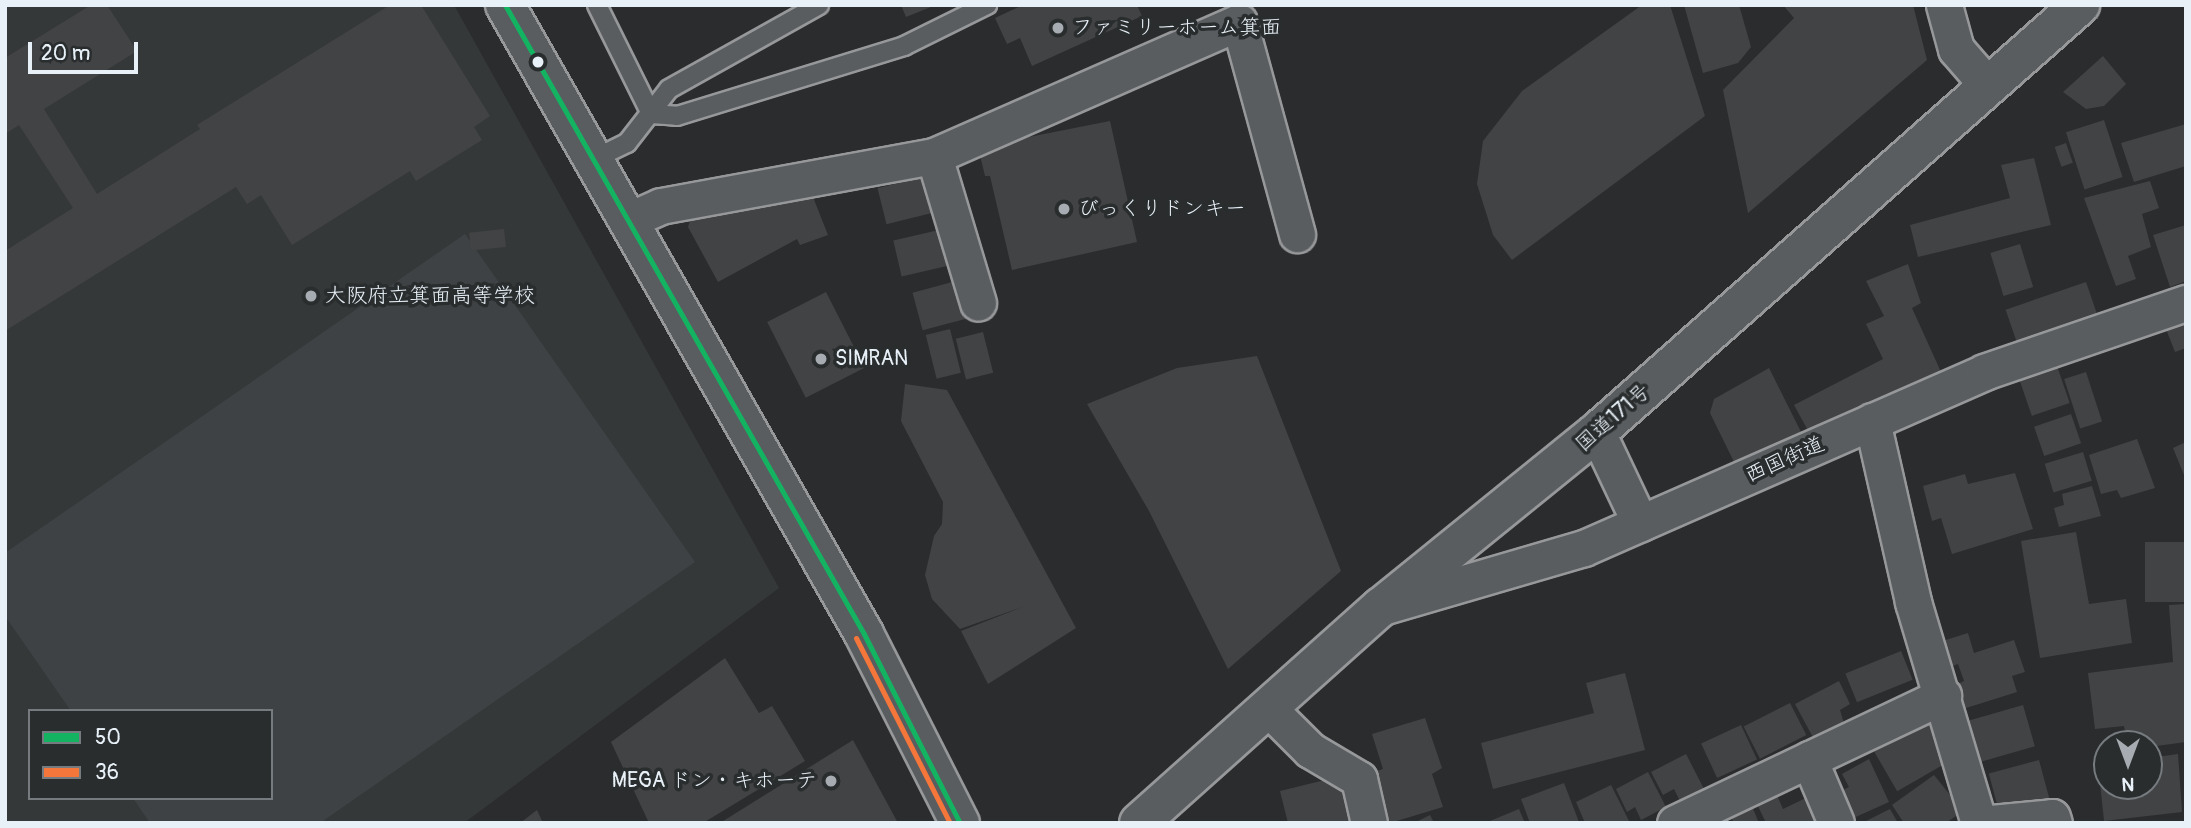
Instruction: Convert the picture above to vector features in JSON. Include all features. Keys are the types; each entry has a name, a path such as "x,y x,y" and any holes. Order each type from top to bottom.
{"main road":[{"path":"505,5 864,634 960,823"},
{"name":"国道171号","path":"1139,823 1381,607 1597,432 2080,5"}],"street":[{"path":"1944,5 1956,49 1988,86"},
{"path":"627,221 661,206 934,156 1240,22 1297,234"},
{"path":"934,156 978,303"},
{"name":"西国街道","path":"1381,607 1572,552 1983,372 2186,303"},
{"path":"1872,421 1913,602 1979,823"},
{"path":"1597,432 1640,523"},
{"path":"1675,823 1942,696"},
{"path":"1268,708 1310,750 1359,779 1369,823"},
{"path":"1809,759 1836,823"},
{"path":"1991,823 2052,817 2054,823"}],"lane":[{"path":"597,5 651,114"},
{"path":"592,160 627,143 669,89 819,5"},
{"path":"651,114 677,116 904,46 987,5"}],"shaded area":[{"name":"大阪府立箕面高等学校","path":"5,5 454,5 779,588 464,823 5,823"},
{"path":"465,234 695,562 320,823 150,823 134,800 273,800 273,709 70,709 5,616 5,553"}],"building":[{"path":"91,5 107,5 137,51 44,109 97,194 200,129 197,125 390,5 421,5 490,116 474,127 482,140 416,181 410,171 292,245 261,195 247,204 236,187 5,331 5,251 73,208 19,125 5,134 5,58"},
{"path":"901,5 936,5 906,17"},
{"name":"ファミリーホーム箕面","path":"1023,5 1137,5 1142,16 1032,66 1020,38 1007,44 995,18"},
{"path":"1642,5 1670,5 1705,116 1512,260 1493,235 1477,184 1483,141 1522,91"},
{"path":"1684,5 1739,5 1751,47 1738,63 1703,73"},
{"path":"1783,5 1913,5 1927,60 1748,213 1723,90 1794,18"},
{"path":"2103,56 2126,84 2104,106 2086,109 2063,92"},
{"path":"2104,120 2123,177 2084,189 2066,132"},
{"name":"びっくりドンキー","path":"1110,121 1137,242 1012,270 990,176 985,176 978,147"},
{"path":"2186,124 2186,166 2134,182 2121,143"},
{"path":"2066,143 2073,163 2061,167 2055,147"},
{"path":"2034,158 2051,225 1918,257 1910,225 2010,198 2001,165"},
{"path":"927,176 936,212 886,224 878,188"},
{"path":"2150,181 2159,208 2142,214 2151,247 2128,256 2136,279 2116,286 2084,198"},
{"path":"811,192 828,235 800,245 797,239 718,282 688,227 692,214"},
{"path":"2186,225 2186,281 2170,287 2153,235"},
{"path":"504,229 506,247 471,251 469,233"},
{"path":"943,229 951,265 902,277 893,240"},
{"path":"2020,244 2033,287 2004,296 1990,253"},
{"path":"1908,264 1921,303 1912,308 1941,372 1811,436 1794,405 1883,359 1866,324 1884,316 1866,281"},
{"path":"956,281 966,319 923,330 913,293"},
{"path":"2086,282 2100,322 2019,349 2006,310"},
{"path":"826,292 865,368 806,398 767,322"},
{"path":"2186,316 2186,348 2175,352 2164,324"},
{"path":"950,329 961,373 937,379 926,335"},
{"path":"983,332 993,373 966,380 956,339"},
{"path":"1257,356 1341,571 1228,669 1149,511 1087,404 1177,368"},
{"path":"2057,366 2070,403 2032,416 2019,379"},
{"path":"1769,368 1801,432 1735,464 1710,413 1714,399"},
{"path":"2086,372 2102,421 2080,429 2064,379"},
{"path":"905,384 947,390 1076,628 988,684 961,631 1025,606 960,629 932,599 925,575 934,536 942,524 943,502 901,421"},
{"path":"2071,414 2081,443 2044,456 2034,427"},
{"path":"2137,439 2155,488 2121,498 2117,490 2101,494 2089,455"},
{"path":"2186,442 2186,480 2173,448"},
{"path":"2083,452 2092,481 2054,492 2045,464"},
{"path":"2015,473 2033,529 1952,554 1941,518 1932,521 1923,486 1965,474 1968,484"},
{"path":"2092,486 2101,516 2059,527 2054,508 2064,505 2062,494"},
{"path":"2076,532 2089,604 2126,599 2132,643 2040,658 2021,541"},
{"path":"2145,542 2186,542 2186,602 2145,602"},
{"path":"2186,604 2186,742 2163,745 2163,730 2125,730 2124,726 2095,729 2088,673 2173,662 2169,605"},
{"path":"1968,633 1974,653 2014,640 2025,672 2012,676 2017,692 1963,709 1955,685 1964,681 1958,664 1945,669 1936,643"},
{"path":"1901,651 1913,680 1857,702 1845,673"},
{"path":"725,658 759,713 772,706 805,761 703,823 649,823 611,742"},
{"path":"1625,673 1645,750 1493,789 1481,743 1594,713 1586,683"},
{"path":"1839,681 1850,704 1840,710 1845,727 1816,743 1795,704"},
{"path":"1790,703 1806,735 1760,759 1744,727"},
{"path":"2023,705 2035,746 1981,762 1969,720"},
{"path":"1425,718 1442,768 1432,774 1443,807 1390,823 1374,772 1383,769 1372,734"},
{"path":"1927,721 1950,761 1897,791 1874,752"},
{"path":"1741,725 1757,759 1717,778 1701,744"},
{"name":"MEGA ドン・キホーテ","path":"853,740 898,823 720,823"},
{"path":"1686,754 1704,789 1680,801 1674,789 1663,795 1651,772"},
{"path":"2178,754 2182,812 2104,821 2102,800 2163,800 2163,756"},
{"path":"1869,759 1889,802 1849,820 1835,794 1849,787 1842,774"},
{"path":"2039,760 2050,800 1999,813 1989,773"},
{"path":"1648,772 1666,807 1641,820 1635,807 1627,812 1616,789"},
{"path":"1934,775 1963,811 1946,823 1904,823 1892,805"},
{"path":"1341,776 1353,823 1288,823 1280,791"},
{"path":"1564,783 1579,822 1530,823 1521,799"},
{"path":"1611,785 1629,821 1585,823 1576,802"},
{"path":"1776,793 1783,809 1812,795 1824,823 1766,823 1756,802"},
{"path":"1751,804 1759,823 1734,823 1730,815"},
{"path":"1519,809 1525,823 1485,823"},
{"path":"1890,809 1898,823 1862,823"},
{"path":"537,810 543,823 520,823"},
{"path":"1430,815 1434,823 1419,823 1418,821"}],"transit line":[{"name":"50","path":"505,5 864,634 960,823"},
{"name":"36","path":"856,638 950,823"}],"place":[{"name":"ファミリーホーム箕面","path":"1058,28"},
{"name":"びっくりドンキー","path":"1064,209"},
{"name":"大阪府立箕面高等学校","path":"311,296"},
{"name":"SIMRAN","path":"821,359"},
{"name":"MEGA ドン・キホーテ","path":"831,781"}]}
